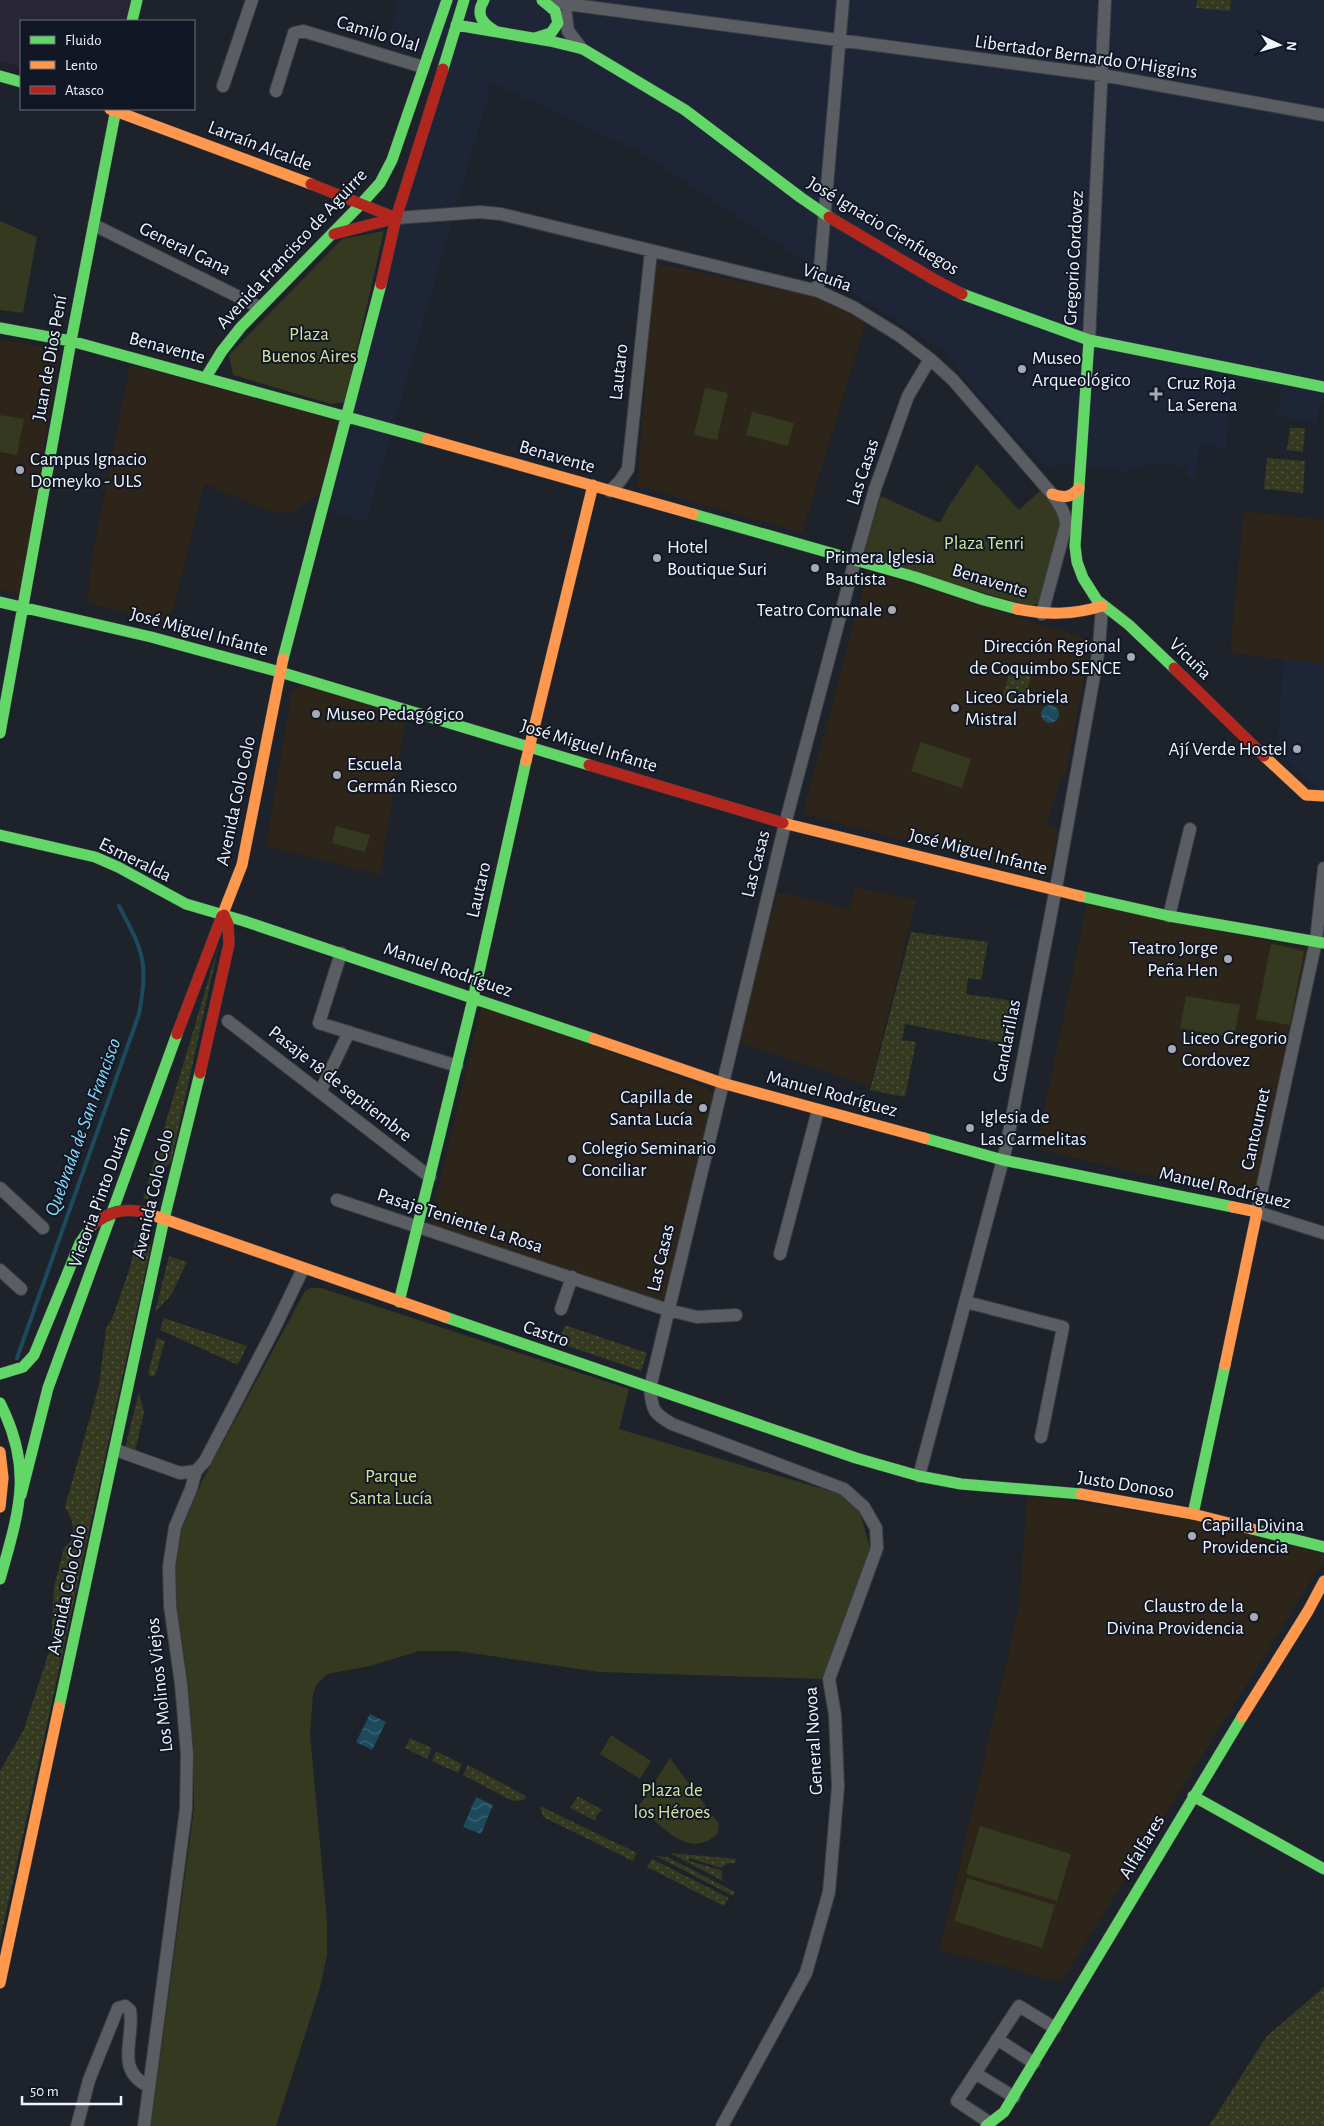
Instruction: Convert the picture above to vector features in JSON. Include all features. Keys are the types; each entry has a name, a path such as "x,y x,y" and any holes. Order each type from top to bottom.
{"street":[{"path":"132,20 136,0"},
{"path":"223,86 252,0"},
{"path":"447,0 456,25"},
{"name":"Avenida Francisco de Aguirre","path":"206,377 219,354 259,307 334,234 387,172 447,0"},
{"path":"345,417 383,277 396,218 464,0"},
{"path":"484,0 480,5 479,14 481,21 495,31"},
{"path":"536,38 552,34 558,19 556,11 551,5 541,0"},
{"name":"Libertador Bernardo O'Higgins","path":"541,0 1102,76 1324,115"},
{"path":"818,291 841,42 843,0"},
{"name":"Gregorio Cordovez","path":"1077,517 1089,340 1105,0"},
{"path":"564,2 568,31 571,37 583,49"},
{"name":"José Ignacio Cienfuegos","path":"456,25 536,38 583,49 692,115 825,214 952,290 1089,340 1324,387"},
{"name":"Camilo Olal","path":"276,91 294,33 297,31 423,67"},
{"path":"0,76 20,82"},
{"name":"Juan de Dios Pení","path":"0,733 114,110"},
{"name":"Larraín Alcalde","path":"117,110 362,203 396,218"},
{"name":"Vicuña","path":"396,218 489,212 818,291 853,307 900,336 953,380 1052,494 1066,516 1066,525 1042,614"},
{"path":"334,234 396,218"},
{"name":"General Gana","path":"94,225 259,307"},
{"name":"Lautaro","path":"610,491 628,469 650,251"},
{"name":"Benavente","path":"0,328 71,341 206,377 593,485 855,560 1017,609 1042,614 1087,612 1102,606"},
{"name":"Las Casas","path":"650,1388 785,824 855,560 875,489 908,396 930,359"},
{"name":"Avenida Colo Colo","path":"0,1983 116,1450 164,1219 215,1011 229,944 228,924 224,916 242,865 280,672 345,417"},
{"name":"Lautaro","path":"399,1302 473,999 529,748 593,485"},
{"path":"1052,494 1065,498 1074,495 1079,488"},
{"name":"Vicuña","path":"1077,517 1076,561 1082,576 1102,606 1128,625 1299,790 1306,795 1324,796"},
{"name":"José Miguel Infante","path":"0,602 151,638 280,672 785,824 1169,916 1320,942"},
{"name":"Gandarillas","path":"919,1476 1003,1160 1099,648 1102,606"},
{"path":"1169,916 1190,829"},
{"name":"Esmeralda","path":"0,835 95,857 129,873 178,901 224,916"},
{"name":"Cantournet","path":"1193,1514 1257,1212 1320,942 1324,868"},
{"name":"Manuel Rodríguez","path":"224,916 341,953 722,1083 1003,1160 1257,1212 1324,1233"},
{"name":"Victoria Pinto Durán","path":"21,1495 48,1388 93,1269 192,993 224,916"},
{"path":"341,953 319,1023 457,1066"},
{"name":"Pasaje 18 de septiembre","path":"228,1021 430,1177"},
{"path":"320,1092 349,1032"},
{"path":"780,1254 818,1110"},
{"path":"0,1188 43,1228"},
{"name":"Pasaje Teniente La Rosa","path":"337,1200 668,1310 697,1316 736,1315"},
{"name":"Castro","path":"59,1296 80,1243 93,1224 115,1210 129,1209 164,1219 399,1302 840,1453 919,1476"},
{"name":"Los Molinos Viejos","path":"144,2126 186,1809 187,1754 181,1684 170,1606 169,1566 175,1527 191,1489 196,1471 205,1461 274,1329 303,1268"},
{"path":"0,1270 21,1289"},
{"path":"561,1309 572,1277"},
{"path":"48,1388 59,1296"},
{"path":"0,1374 17,1372 27,1365 34,1355 59,1296"},
{"path":"966,1302 1063,1327 1041,1436"},
{"name":"General Novoa","path":"650,1388 651,1403 657,1416 672,1424 844,1488 864,1507 876,1528 877,1548 829,1679 835,1716 838,1787 829,1892 806,1973 722,2126"},
{"path":"0,1403 13,1429 19,1448 22,1468 18,1514 0,1579"},
{"path":"116,1450 180,1472 196,1471"},
{"path":"0,1452 3,1478 0,1507"},
{"name":"Justo Donoso","path":"919,1476 961,1484 1080,1494 1193,1514 1324,1547"},
{"name":"Alfalfares","path":"988,2125 1004,2112 1014,2097 1193,1796 1308,1611 1324,1581"},
{"path":"1193,1796 1324,1869"},
{"path":"77,2126 89,2080 118,2008 125,2006 130,2010 132,2020 129,2040 130,2070 137,2080 148,2086"},
{"path":"988,2125 957,2101 1019,2006 1054,2028"},
{"path":"997,2039 1034,2063"},
{"path":"975,2073 1014,2097"}],"shaded area":[{"path":"0,0 133,0 129,20 20,20 20,67 0,61"},
{"path":"398,0 1324,0 1324,402 1320,402 1317,424 1276,415 1281,393 1278,387 1232,380 1226,448 1200,445 1195,477 1187,476 1187,467 1156,462 1156,465 1145,464 1144,471 1132,469 1131,472 1060,464 1047,470 985,403 944,352 640,152 492,83 366,522 328,512 399,229 449,67 386,47"},
{"path":"655,263 825,299 867,317 802,533 637,486"},
{"name":"Campus Ignacio Domeyko - ULS","path":"0,339 60,350 20,594 0,590"},
{"path":"130,365 341,421 319,494 289,514 267,510 204,484 170,622 87,603 93,551"},
{"path":"1244,511 1324,520 1324,664 1230,653"},
{"name":"Liceo Gabriela Mistral","path":"868,570 1092,640 1065,776 1061,778 1047,825 1059,830 1047,879 803,813"},
{"path":"1283,659 1324,664 1324,794 1277,753"},
{"name":"Escuela Germán Riesco","path":"306,683 406,716 380,875 266,846 292,691"},
{"path":"855,887 916,900 870,1086 738,1042 777,892 849,909"},
{"name":"Liceo Gregorio Cordovez","path":"1087,904 1309,949 1255,1200 1036,1149"},
{"name":"Colegio Seminario Conciliar","path":"482,1004 708,1088 713,1094 667,1303 430,1224"},
{"path":"1027,1497 1060,1499 1198,1521 1324,1554 1324,1560 1061,1982 940,1950 1019,1608"}],"green space":[{"path":"1197,0 1231,0 1230,11 1196,8"},
{"path":"0,221 37,237 23,313 0,310"},
{"name":"Plaza Buenos Aires","path":"384,231 345,402 331,404 233,375 229,355 342,239"},
{"path":"705,388 728,393 717,440 694,435"},
{"path":"752,412 794,423 788,446 746,435"},
{"path":"0,415 24,419 17,455 0,452"},
{"path":"1290,428 1305,428 1303,452 1287,450"},
{"path":"1267,458 1305,461 1303,493 1264,489"},
{"name":"Plaza Tenri","path":"977,464 1019,510 1041,490 1062,519 1042,599 1037,604 1028,606 862,557 881,496 940,523"},
{"path":"1012,664 1033,670 1023,704 1002,698"},
{"path":"921,742 971,759 962,788 911,771"},
{"path":"336,826 370,835 365,852 332,843"},
{"path":"911,932 988,942 981,980 968,978 966,994 1014,1001 1008,1044 905,1024 902,1040 916,1042 905,1097 870,1090"},
{"path":"219,944 171,1162 156,1176 148,1199 143,1199"},
{"path":"1271,944 1304,951 1290,1025 1256,1019"},
{"path":"1186,996 1240,1005 1234,1038 1180,1028"},
{"path":"135,1241 151,1246 0,1941 0,1771 24,1729 51,1646 54,1587 64,1548 74,1537 72,1521 65,1507 99,1385 106,1329 113,1316 131,1264"},
{"path":"169,1256 187,1262 171,1295 155,1312"},
{"name":"Parque Santa Lucía","path":"311,1288 321,1288 629,1389 619,1429 840,1494 859,1510 870,1547 822,1679 599,1672 458,1651 419,1651 370,1666 327,1674 317,1684 313,1694 310,1734 327,1921 327,1955 320,1988 276,2126 151,2126 194,1809 194,1754 188,1683 177,1606 176,1566 182,1529 202,1481 305,1291"},
{"path":"164,1318 247,1346 238,1365 160,1330"},
{"path":"565,1325 647,1353 641,1371 559,1343"},
{"path":"157,1338 165,1341 155,1376 151,1377 148,1373"},
{"path":"139,1392 144,1413 135,1451 125,1448"},
{"path":"611,1735 651,1761 640,1779 600,1754"},
{"path":"410,1738 432,1748 427,1759 405,1748"},
{"path":"436,1751 462,1764 458,1773 432,1761"},
{"name":"Plaza de los Héroes","path":"670,1758 719,1824 718,1833 707,1841 697,1844 686,1842 676,1837 666,1831 639,1806"},
{"path":"468,1765 526,1796 524,1800 513,1801 463,1775"},
{"path":"578,1796 602,1810 596,1816 596,1821 570,1808"},
{"path":"540,1806 637,1853 633,1861 543,1817"},
{"path":"980,1826 1071,1854 1057,1901 966,1874"},
{"path":"670,1853 736,1859 735,1863 728,1863 721,1868 689,1858 689,1861 721,1870 723,1881"},
{"path":"656,1856 667,1857 735,1892 733,1896"},
{"path":"652,1859 729,1898 724,1906 647,1867"},
{"path":"967,1878 1055,1905 1042,1948 954,1921"},
{"path":"1324,1987 1324,2126 1209,2126 1267,2036"}],"water":[{"path":"1046,705 1054,705 1059,710 1057,721 1046,723 1041,718 1041,710"},
{"path":"370,1714 386,1722 372,1750 356,1742"},
{"path":"476,1797 493,1805 481,1834 463,1827"}],"waterway":[{"name":"Quebrada de San Francisco","path":"17,1358 139,1014 143,982 142,958 139,946 119,906"}],"traffic: fast":[{"path":"132,20 137,0"},
{"path":"362,203 380,183 392,160 447,0"},
{"path":"443,69 464,0"},
{"path":"484,0 480,10 481,18 495,31"},
{"path":"535,38 551,33 558,23 555,11 542,0"},
{"path":"456,25 550,41 583,49 685,110 829,217"},
{"path":"0,76 20,82"},
{"path":"0,733 71,341 116,110"},
{"path":"206,377 222,351 241,327 362,203"},
{"path":"283,659 381,284"},
{"path":"962,294 1089,340 1324,387"},
{"path":"0,328 71,341 427,439"},
{"path":"1089,340 1075,546 1077,562 1083,578 1097,600 1129,625 1174,668"},
{"path":"693,514 915,577 1017,609"},
{"path":"0,602 151,637 280,672 589,765"},
{"path":"399,1302 473,999 526,761"},
{"path":"0,835 95,857 118,867 186,904 244,921 594,1039"},
{"path":"1080,896 1169,916 1324,943"},
{"path":"21,1495 48,1388 177,1034"},
{"path":"59,1707 164,1219 200,1073"},
{"path":"924,1138 1003,1160 1233,1207"},
{"path":"0,1374 23,1367 34,1355 80,1243 93,1224"},
{"path":"445,1317 856,1458 919,1476 961,1484 1081,1494"},
{"path":"1193,1514 1225,1365"},
{"path":"0,1403 11,1427 20,1470 20,1491 17,1511 0,1579"},
{"path":"1252,1529 1324,1547"},
{"path":"986,2126 1004,2112 1242,1717"},
{"path":"1193,1796 1324,1869"}],"traffic: slow":[{"path":"113,110 311,184"},
{"path":"427,439 693,514"},
{"path":"526,761 593,485"},
{"path":"1052,494 1067,496 1073,494 1079,488"},
{"path":"1017,609 1060,613 1102,606"},
{"path":"222,916 242,865 283,659"},
{"path":"1264,756 1306,795 1324,796"},
{"path":"783,823 1080,896"},
{"path":"594,1039 722,1083 924,1138"},
{"path":"1225,1365 1257,1212 1233,1207"},
{"path":"143,1212 164,1219"},
{"path":"164,1219 445,1317"},
{"path":"0,1452 3,1478 0,1507"},
{"path":"1081,1494 1193,1514 1252,1529"},
{"path":"1242,1717 1308,1611 1324,1581"},
{"path":"0,1983 59,1707"}],"traffic: jam":[{"path":"381,284 396,218 443,69"},
{"path":"311,184 396,218"},
{"path":"829,217 962,294"},
{"path":"334,234 396,218"},
{"path":"1174,668 1264,756"},
{"path":"589,765 783,823"},
{"path":"200,1073 229,944 228,924 224,915"},
{"path":"177,1034 222,916"},
{"path":"93,1224 105,1216 116,1212 129,1210 143,1212"}],"place":[{"name":"Museo Arqueológico","path":"1022,369"},
{"name":"Cruz Roja La Serena","path":"1156,394"},
{"name":"Campus Ignacio Domeyko - ULS","path":"20,470"},
{"name":"Hotel Boutique Suri","path":"657,558"},
{"name":"Primera Iglesia Bautista","path":"815,568"},
{"name":"Teatro Comunale","path":"892,610"},
{"name":"Dirección Regional de Coquimbo SENCE","path":"1131,657"},
{"name":"Liceo Gabriela Mistral","path":"955,708"},
{"name":"Museo Pedagógico","path":"316,714"},
{"name":"Ají Verde Hostel","path":"1297,749"},
{"name":"Escuela Germán Riesco","path":"337,775"},
{"name":"Teatro Jorge Peña Hen","path":"1228,959"},
{"name":"Liceo Gregorio Cordovez","path":"1172,1049"},
{"name":"Capilla de Santa Lucía","path":"703,1108"},
{"name":"Iglesia de Las Carmelitas","path":"970,1128"},
{"name":"Colegio Seminario Conciliar","path":"572,1159"},
{"name":"Capilla Divina Providencia","path":"1192,1536"},
{"name":"Claustro de la Divina Providencia","path":"1254,1617"}]}
